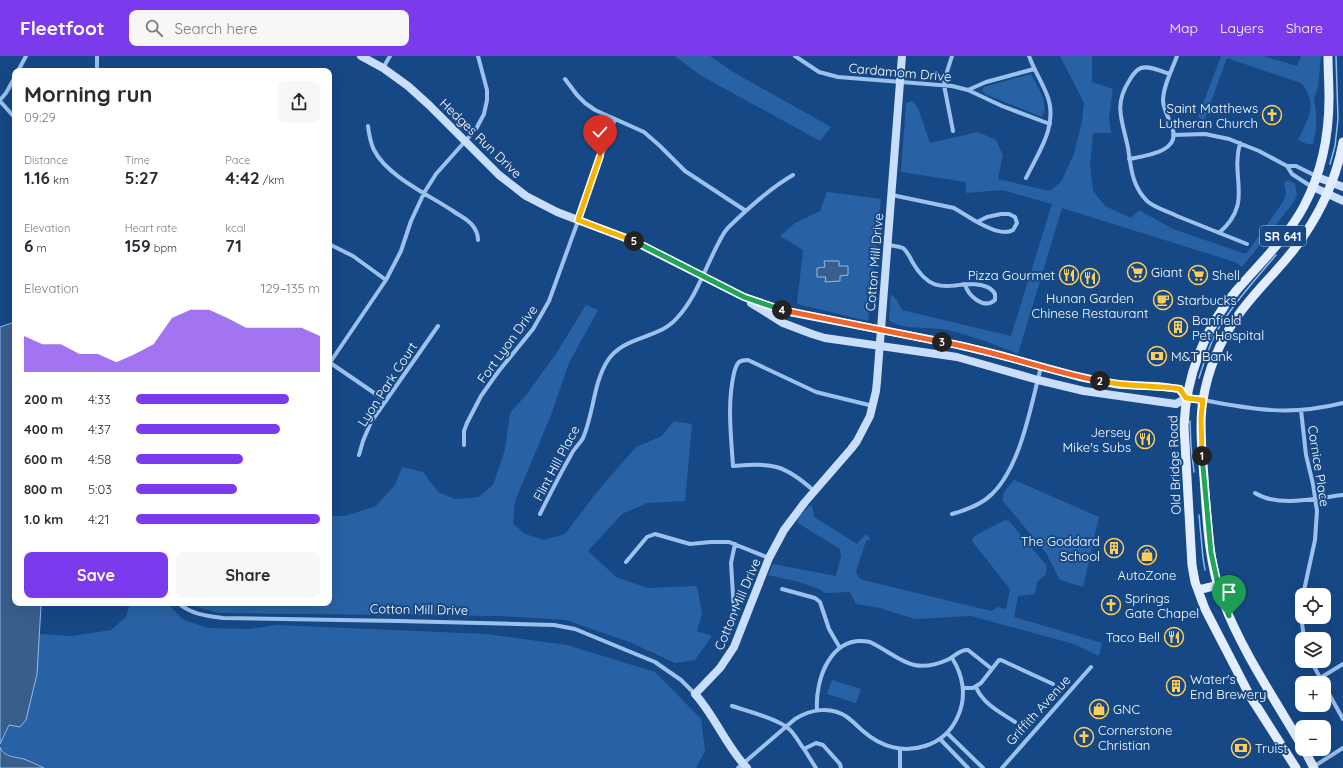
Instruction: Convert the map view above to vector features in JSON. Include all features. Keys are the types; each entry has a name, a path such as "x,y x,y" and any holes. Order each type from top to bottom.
{"main road":[{"name":"Old Bridge Road","path":"1296,768 1238,674 1205,609 1198,590 1192,565 1184,426 1186,398 1190,380 1200,351 1216,320 1233,295 1288,230 1304,206 1317,177 1327,138 1329,97 1328,56"},
{"name":"SR 641","path":"1295,734 1241,641 1229,616 1218,585 1211,553 1206,506 1201,432 1203,400 1213,362 1227,333 1247,304 1295,249 1313,222 1332,183 1343,142"},
{"path":"1198,590 1218,585"},
{"path":"1307,756 1313,768"}],"street":[{"path":"20,68 26,56"},
{"path":"97,56 97,68"},
{"name":"Hedges Run Drive","path":"361,56 383,68 408,86 429,104 499,175 526,196 542,205 633,241 744,297 784,311 974,348 1079,377 1111,384 1158,386 1180,389 1186,398"},
{"path":"383,68 390,56"},
{"path":"332,359 386,280 401,251 411,221 424,193 436,174 481,122 486,106 487,90 478,56"},
{"name":"Cardamom Drive","path":"795,56 812,68 828,75 868,80 944,85 968,90 1002,106 1050,124"},
{"name":"Cotton Mill Drive","path":"182,606 198,614 223,618 399,620 566,626 575,628 655,662 681,680 695,694 720,668 734,647 769,558 784,530 814,491 852,449 865,428 873,406 876,391 902,56"},
{"path":"952,56 944,85 953,131"},
{"path":"1026,178 1049,132 1051,111 1047,94 1029,56"},
{"path":"1129,159 1159,153 1171,142 1174,135 1172,126 1165,112 1163,100 1164,92 1177,56"},
{"path":"1170,74 1145,67 1137,70 1128,82 1122,97 1120,115 1130,169 1136,185 1147,200 1154,206 1248,244"},
{"path":"968,90 986,82 1034,69"},
{"path":"565,79 573,91 585,103 595,110 644,132 685,171 746,211"},
{"path":"12,82 0,100 12,114"},
{"name":"Fort Lyon Drive","path":"464,445 464,431 481,396 498,372 533,329 549,301 614,119"},
{"path":"368,126 371,145 378,157 398,176 468,221 476,231 478,240"},
{"path":"1174,135 1205,134 1240,143 1287,166 1296,166 1343,188"},
{"path":"1219,232 1231,219 1238,204 1240,188 1237,178 1236,160 1240,143"},
{"path":"1287,166 1292,174 1327,195 1343,201"},
{"name":"Flint Hill Place","path":"540,514 570,455 584,436 604,366 622,346 629,342 656,333 670,325 682,313 703,277 725,232 746,211 779,184 793,175"},
{"path":"892,195 954,208 977,222 987,227 1008,232 1013,230 1017,223 1012,215 1001,214 987,217 977,222"},
{"path":"887,245 898,246 905,250 921,276 932,284 946,287 965,284 981,285 991,288 995,294 995,300 987,303 975,299 967,291 965,284"},
{"path":"332,246 353,256 386,280"},
{"name":"Hedges Run Drive","path":"744,297 783,323 798,330 825,338 971,360 1038,380 1084,391 1176,404 1186,398 1262,410 1301,410 1328,407 1343,403"},
{"name":"Lyon Park Court","path":"359,455 371,422 438,326"},
{"path":"932,353 934,340"},
{"path":"814,491 792,473 776,466 760,464 733,466 730,397 738,363 748,360 816,392 873,406"},
{"path":"332,365 386,401"},
{"path":"952,514 980,503 992,494 1005,479 1018,449 1041,367"},
{"name":"Cornice Place","path":"1301,410 1306,455 1316,498 1317,524 1305,588"},
{"path":"1255,493 1261,497 1273,500 1303,500 1343,494"},
{"path":"626,562 648,537 655,534 690,544 722,541 735,544 769,558"},
{"path":"734,611 731,562 735,544"},
{"path":"782,589 815,598 820,602 829,629 840,648"},
{"path":"817,710 817,694 821,675 830,659 840,648 857,641 870,642 907,663 922,667 939,664 952,658 962,650 968,650 992,669"},
{"path":"695,694 704,704 743,767 786,726 802,715 817,710 833,712 846,716 872,738 888,746 900,749 918,748 930,745 940,739 947,733 959,714 962,706 963,688 960,676 952,658"},
{"path":"963,688 976,687 981,683 999,660 1053,684"},
{"path":"1323,676 1343,664"},
{"name":"Griffith Avenue","path":"1002,768 1091,667"},
{"path":"976,687 986,703 1015,722"},
{"path":"1331,698 1343,719"},
{"path":"732,706 786,726 804,749 816,768"},
{"path":"947,733 984,768"},
{"path":"940,739 968,768"},
{"path":"804,749 816,743 823,745 840,764 841,768"},
{"path":"1313,768 1343,748"},
{"path":"900,749 900,768"}],"shaded area":[{"path":"675,56 710,56 733,72 831,127 820,141 700,75"},
{"path":"1060,56 1092,56 1092,82 1113,89 1109,119 1111,133 1093,133 1090,164 1093,191 1105,206 1131,218 1139,210 1173,229 1246,254 1283,202 1286,193 1284,183 1288,180 1295,184 1297,195 1294,202 1242,267 1235,262 1062,208 1018,354 964,334 939,329 902,326 889,320 891,294 897,300 902,310 1011,336 1052,204 1002,190 966,193 966,182 901,172 906,103 912,101 918,108 930,143 978,132 996,140 1003,155 998,179 1050,191 1061,182 1074,154 1082,121 1084,103"},
{"path":"1221,56 1263,56 1297,66 1301,56 1321,56 1318,87 1314,99 1316,130 1313,144 1307,144 1298,140 1308,118 1311,104 1310,98 1301,83 1227,58 1204,121 1198,117"},
{"path":"1031,74 1044,101 1044,112 1042,117 985,94 982,90 984,87"},
{"path":"827,192 881,199 868,321 797,304 803,250 780,236 795,223 820,211"},
{"path":"824,261 839,261 839,266 848,266 848,275 840,276 840,281 825,282 826,277 817,277 817,268 825,267"},
{"path":"586,305 598,310 569,363 551,415 515,501 513,524 525,534 543,540 565,534 597,492 636,447 662,436 674,421 692,424 685,501 647,503 622,514 588,551 616,577 648,588 697,586 702,614 697,631 712,636 695,660 675,663 632,643 566,620 500,616 218,613 194,606 332,606 332,516 345,516 376,506 395,485 402,467 423,472 438,492 455,499 479,497 493,485 505,450 510,413 526,395 556,354"},
{"path":"12,323 12,606 41,606 37,674 26,720 20,727 9,725 0,744 0,327"},
{"path":"1014,480 1099,517 1083,587 1060,580 1046,553 1003,501 1003,495"},
{"path":"809,506 812,506 814,517 857,544 866,534 871,539 866,541 856,571 858,577 863,580 991,611 998,607 1006,609 1010,589 972,541 978,534 1005,520 1009,521 1046,565 1045,575 1037,582 1035,594 1018,596 1014,617 1102,643 1099,656 1074,644 971,616 915,619 880,608 856,604 850,592 825,593 819,589 799,582 768,575 773,564 836,576 841,556 840,549 798,523 798,518"},
{"path":"129,606 170,606 182,619 207,628 250,629 277,625 486,634 567,645 655,672 701,719 705,751 696,768 44,768 11,756 1,750 0,744 37,674 39,634 72,636 111,630 126,617"},
{"path":"832,680 861,689 856,703 827,694"},
{"path":"0,747 7,755 24,759 44,768 0,768"}],"waterway":[{"path":"1330,164 1335,146 1338,119 1336,56"},
{"path":"1199,378 1209,348 1223,321 1276,255"},
{"path":"1190,421 1194,472"},
{"path":"1199,515 1205,570"}],"place":[{"name":"Saint Matthews Lutheran Church","path":"1272,115"},
{"name":"Giant","path":"1137,272"},
{"name":"Pizza Gourmet","path":"1069,275"},
{"name":"Shell","path":"1198,275"},
{"name":"Hunan Garden Chinese Restaurant","path":"1090,278"},
{"name":"Starbucks","path":"1163,300"},
{"name":"Banfield Pet Hospital","path":"1178,327"},
{"name":"M&T Bank","path":"1157,356"},
{"name":"Jersey Mike's Subs","path":"1145,439"},
{"name":"The Goddard School","path":"1114,548"},
{"name":"AutoZone","path":"1147,555"},
{"name":"Springs Gate Chapel","path":"1111,605"},
{"name":"Taco Bell","path":"1174,637"},
{"name":"Water's End Brewery","path":"1176,686"},
{"name":"GNC","path":"1099,709"},
{"name":"Cornerstone Christian","path":"1084,737"},
{"name":"Truist","path":"1241,748"}],"route":[{"path":"600,156 578,220 633,241 744,297 784,311 974,348 1079,377 1111,384 1158,386 1180,389 1186,398 1203,400 1201,432 1208,536 1213,568 1229,616"}]}
